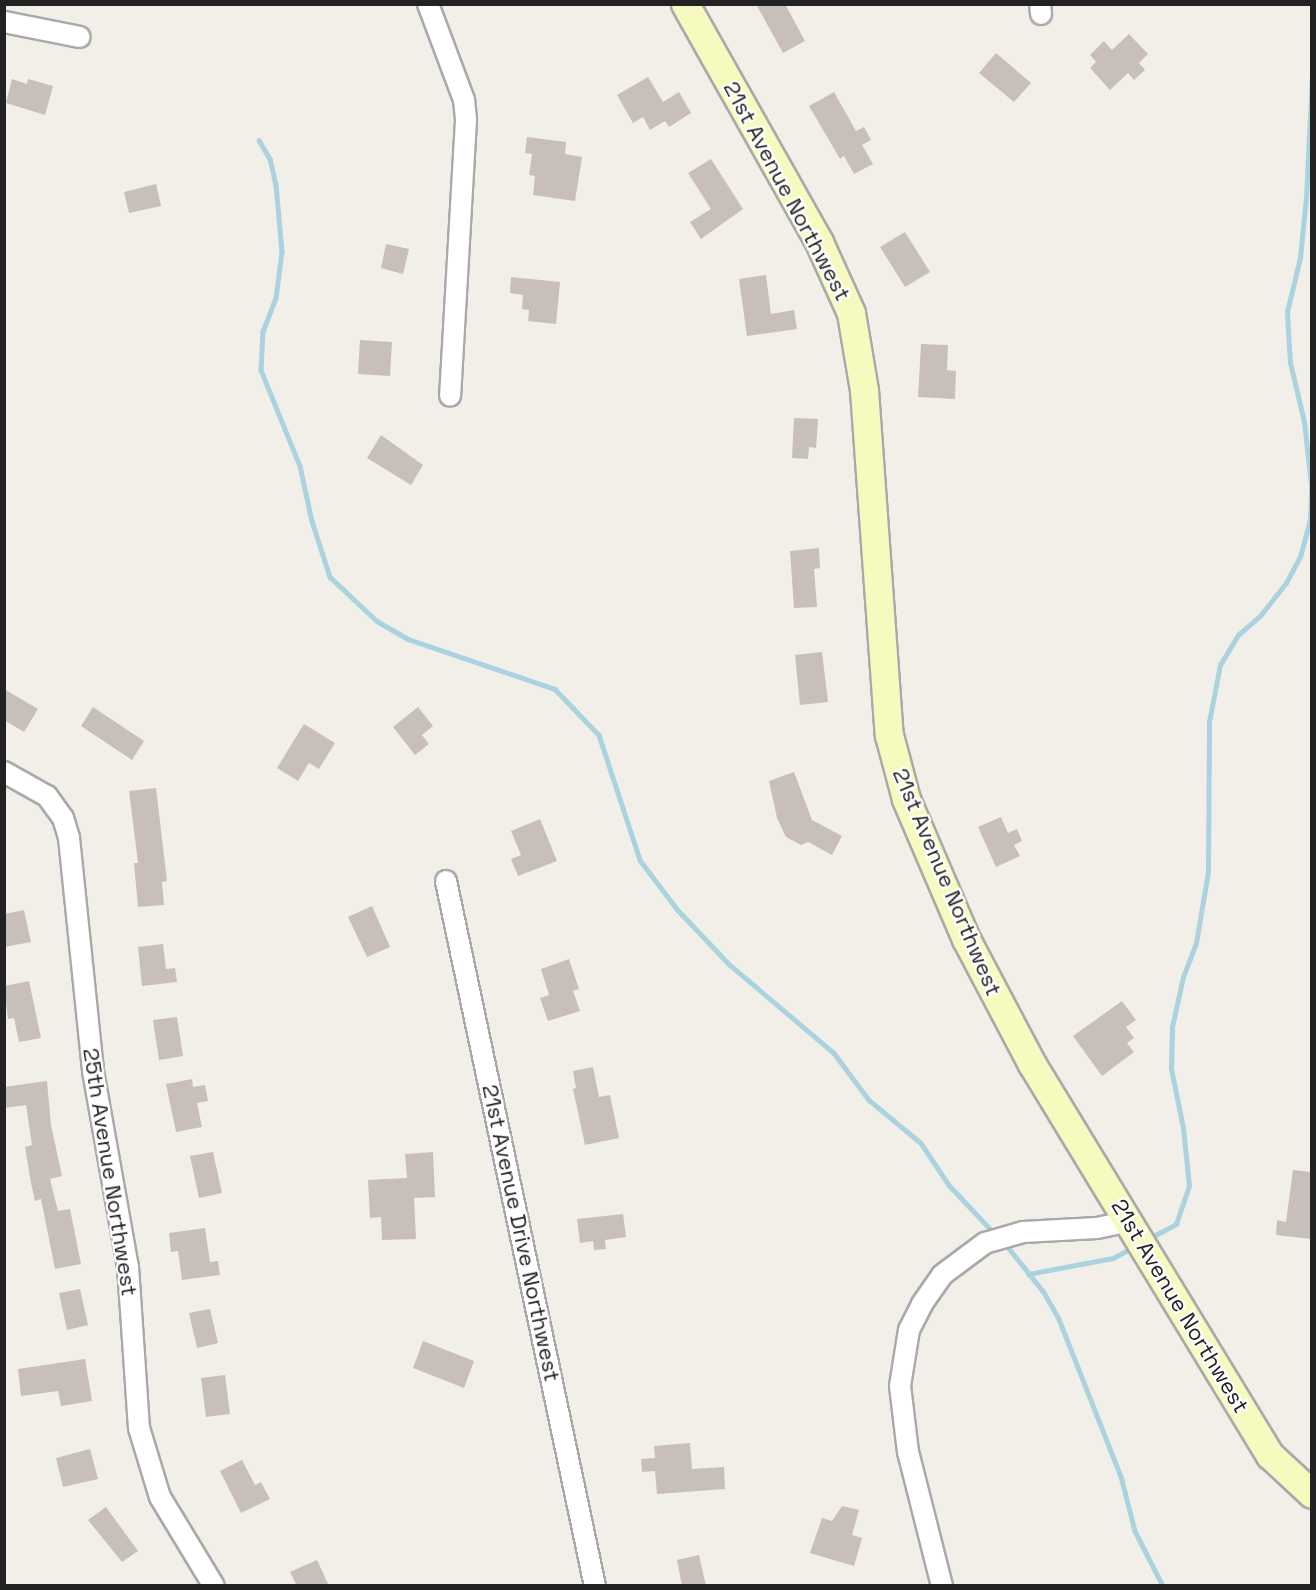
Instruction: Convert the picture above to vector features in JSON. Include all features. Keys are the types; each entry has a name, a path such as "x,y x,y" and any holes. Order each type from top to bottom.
{"street":[{"path":"428,4 464,100 466,120 450,396"},
{"name":"21st Avenue Northwest","path":"686,4 819,242 851,313 864,390 889,735 906,799 966,939 1005,1017 1131,1221 1270,1455 1311,1494"},
{"path":"4,22 80,37"},
{"name":"25th Avenue Northwest","path":"4,772 47,796 63,818 69,838 93,1071 128,1267 139,1428 160,1497 214,1586"},
{"name":"21st Avenue Drive Northwest","path":"446,881 595,1586"},
{"path":"942,1586 908,1452 900,1386 907,1339 921,1304 942,1275 985,1243 1023,1232 1097,1228 1131,1221"}],"building":[{"path":"756,4 785,4 805,41 783,53"},
{"path":"1129,34 1148,54 1139,63 1145,70 1134,80 1128,73 1110,90 1090,68 1096,62 1090,55 1104,41 1112,50"},
{"path":"996,53 1031,83 1014,102 979,73"},
{"path":"648,77 663,102 679,92 691,113 669,127 665,121 650,130 643,117 633,123 617,95"},
{"path":"12,79 27,84 28,79 53,86 45,115 6,103"},
{"path":"834,92 856,131 864,127 871,140 862,145 873,164 854,174 844,156 840,159 809,106"},
{"path":"527,137 566,142 565,154 582,157 575,201 533,195 535,176 529,175 532,154 525,153"},
{"path":"711,159 743,209 701,239 690,222 711,209 688,173"},
{"path":"156,184 161,206 129,213 124,192"},
{"path":"905,232 930,272 905,287 880,247"},
{"path":"386,244 409,249 403,274 381,268"},
{"path":"766,275 771,314 794,310 797,329 747,336 739,279"},
{"path":"511,277 560,282 556,324 528,321 529,310 522,309 523,295 510,293"},
{"path":"360,340 392,342 390,376 358,374"},
{"path":"921,344 948,345 947,370 956,371 955,399 918,397"},
{"path":"794,418 818,419 816,448 809,447 808,459 792,458"},
{"path":"381,435 423,465 411,485 367,458"},
{"path":"819,548 820,568 814,569 817,607 794,608 790,551"},
{"path":"822,652 828,702 800,705 795,655"},
{"path":"4,689 38,709 24,732 4,720"},
{"path":"93,707 144,741 132,760 81,726"},
{"path":"418,707 433,726 422,735 429,744 415,755 393,727"},
{"path":"304,724 335,743 319,769 309,763 298,781 277,768"},
{"path":"794,772 812,820 842,836 832,855 808,842 801,845 786,837 777,818 769,781"},
{"path":"156,788 167,881 162,882 164,905 138,907 134,863 138,863 129,791"},
{"path":"1001,817 1008,833 1017,829 1022,841 1014,845 1020,856 996,867 978,827"},
{"path":"540,819 557,861 518,876 511,859 521,855 511,831"},
{"path":"372,906 390,947 367,957 348,917"},
{"path":"24,910 31,942 4,947 4,914"},
{"path":"163,944 166,969 175,968 177,982 142,986 138,947"},
{"path":"569,959 579,989 573,991 580,1011 548,1021 540,998 549,995 541,969"},
{"path":"29,981 41,1038 19,1042 14,1018 8,1019 4,986"},
{"path":"1122,1001 1136,1020 1126,1027 1134,1038 1127,1043 1134,1052 1102,1076 1073,1036"},
{"path":"177,1017 183,1056 159,1060 153,1020"},
{"path":"593,1067 599,1097 610,1095 619,1138 585,1145 573,1089 576,1088 573,1071"},
{"path":"192,1079 193,1087 205,1085 208,1101 197,1103 202,1127 176,1132 166,1084"},
{"path":"47,1081 51,1125 62,1176 50,1179 58,1211 70,1209 81,1264 55,1269 41,1199 35,1201 31,1183 25,1147 32,1145 26,1105 4,1108 4,1087"},
{"path":"213,1152 222,1193 199,1198 190,1156"},
{"path":"433,1152 435,1197 414,1198 416,1239 382,1240 381,1217 370,1218 368,1180 407,1178 405,1154"},
{"path":"1293,1170 1311,1172 1311,1239 1276,1235 1277,1220 1286,1222"},
{"path":"623,1214 626,1237 605,1240 606,1249 594,1250 593,1241 580,1243 577,1219"},
{"path":"205,1228 210,1262 218,1261 220,1275 182,1280 178,1251 171,1252 169,1233"},
{"path":"80,1289 88,1325 67,1330 59,1293"},
{"path":"210,1309 218,1343 197,1348 189,1313"},
{"path":"423,1341 474,1361 464,1388 413,1368"},
{"path":"85,1359 92,1401 61,1406 58,1391 21,1396 18,1369"},
{"path":"225,1375 230,1414 206,1417 201,1378"},
{"path":"690,1443 692,1469 724,1467 725,1489 657,1494 655,1471 642,1472 641,1459 655,1458 654,1446"},
{"path":"90,1449 98,1479 63,1487 56,1458"},
{"path":"242,1460 255,1485 261,1482 270,1499 241,1513 220,1471"},
{"path":"842,1506 859,1510 852,1535 862,1538 854,1566 810,1553 822,1518 832,1521"},
{"path":"106,1507 138,1551 122,1562 88,1520"},
{"path":"699,1555 706,1586 682,1586 677,1560"},
{"path":"317,1560 329,1586 297,1586 290,1572"}],"waterway":[{"path":"1148,1239 1176,1224 1189,1186 1183,1128 1171,1069 1172,1027 1183,977 1196,943 1208,872 1209,722 1220,665 1238,635 1260,616 1286,583 1300,557 1310,520 1311,485 1304,422 1290,363 1287,312 1300,258 1306,198 1312,77"},
{"path":"259,140 270,159 276,184 282,252 276,298 263,332 261,370 300,466 312,521 330,577 377,621 408,639 555,689 599,735 640,860 677,909 730,965 834,1053 869,1100 921,1143 949,1185 995,1234"},
{"path":"1004,1242 1043,1291 1059,1319 1121,1476 1135,1531 1163,1586"},
{"path":"1028,1274 1113,1258 1132,1248"}]}
